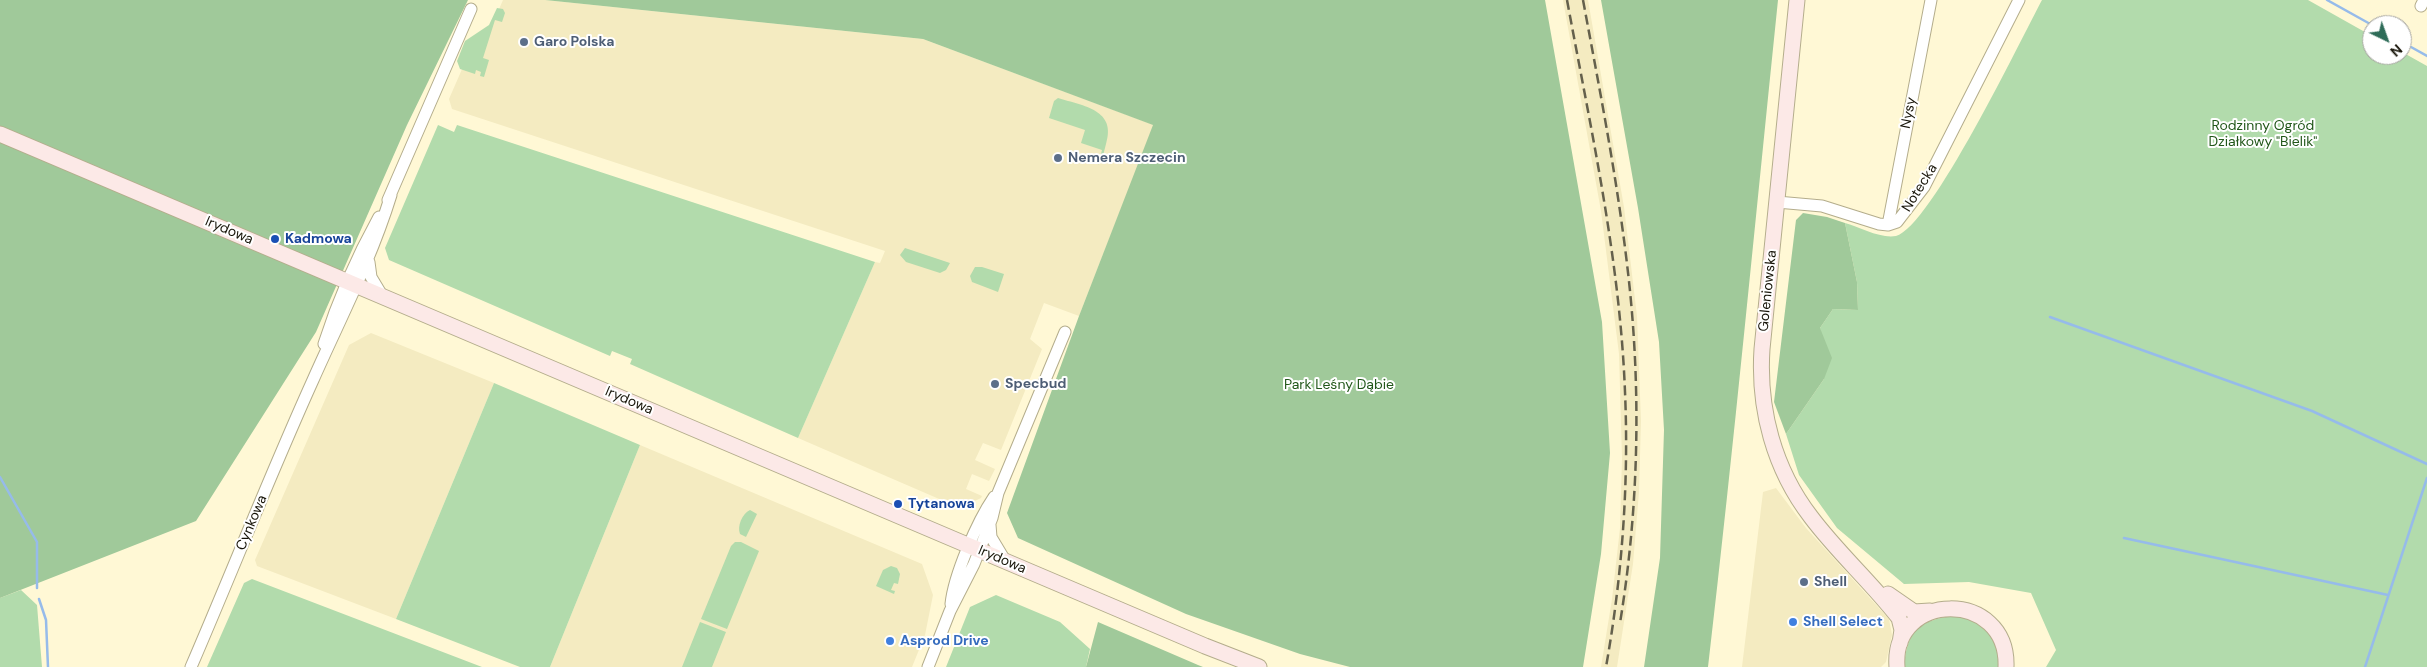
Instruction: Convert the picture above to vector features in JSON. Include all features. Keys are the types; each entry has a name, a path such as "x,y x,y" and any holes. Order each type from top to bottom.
{"street":[{"name":"Goleniowska","path":"1797,0 1761,365 1767,422 1774,450 1794,494 1811,518 1848,558 1898,618 1902,630 1897,658"},
{"name":"Nysy","path":"1888,225 1931,0"},
{"name":"Notecka","path":"1888,225 1896,222 1901,217 1924,187 2019,0"},
{"path":"353,284 366,240 390,195 471,9"},
{"name":"Irydowa","path":"0,134 1006,562 1259,667"},
{"path":"353,284 370,257 390,195"},
{"path":"1777,202 1822,206 1888,225"},
{"path":"370,257 371,278 383,296"},
{"name":"Cynkowa","path":"191,667 313,379 330,325 353,284"},
{"path":"1006,562 991,538 991,521 998,493 1065,332"},
{"path":"974,548 984,512 998,493"},
{"path":"928,667 950,611 952,596 974,548 991,521"},
{"name":"Goleniowska","path":"1848,558 1908,610 1919,614 1930,612"},
{"path":"1897,658 1911,626 1930,612 1953,608 1979,615 1998,634 2005,648 2006,667"}],"shaded area":[{"path":"503,0 545,0 923,39 1154,125 1079,316 1044,303 1030,339 1042,349 1001,450 983,443 975,460 995,469 989,481 972,474 966,489 982,496 981,498 960,508 798,438 875,262 880,263 885,251 452,109 449,99 476,37 489,32"},
{"path":"1563,0 1588,0 1624,207 1637,316 1641,421 1639,492 1633,564 1617,667 1601,667 1612,599 1620,528 1622,458 1619,354 1601,211"},
{"path":"371,333 494,383 396,619 257,566 255,560 349,345"},
{"path":"640,445 922,564 933,595 925,635 912,667 550,667"},
{"name":"Shell","path":"1776,488 1806,528 1889,619 1892,635 1886,662 1881,667 1742,667 1763,492"}],"green space":[{"path":"0,0 468,0 407,125 316,332 196,521 0,598"},
{"name":"Park Leśny Dąbie","path":"545,0 1545,0 1602,322 1610,453 1601,554 1583,667 1350,667 1300,654 1186,614 1018,538 1007,513 1079,316 1153,125 923,39"},
{"path":"1601,0 1778,0 1736,417 1708,667 1644,667 1660,558 1664,430 1659,342 1638,208"},
{"name":"Rodzinny Ogród Działkowy \"Bielik\"","path":"2042,0 2308,0 2362,30 2362,65 2412,65 2412,58 2427,66 2427,667 2046,667 2056,650 2031,593 1969,582 1904,584 1837,528 1799,475 1786,434 1824,379 1820,328 1833,309 1858,310 1857,282 1845,223 1884,236 1896,236 1911,225 1931,201 1952,168"},
{"path":"497,8 503,9 505,13 502,22 495,20 483,58 489,60 484,77 480,76 481,72 476,70 475,74 460,69 457,61 465,41 489,25"},
{"path":"1058,98 1088,107 1103,117 1107,124 1108,133 1102,158 1098,165 1102,150 1081,143 1085,130 1049,118 1054,101"},
{"path":"438,125 454,132 457,125 875,262 798,438 630,364 632,359 612,351 610,356 389,260 385,248"},
{"path":"1803,213 1827,217 1845,223 1857,282 1858,310 1833,309 1820,328 1832,358 1824,379 1786,434 1774,402 1796,220"},
{"path":"905,248 950,263 946,270 940,273 906,262 900,255"},
{"path":"975,267 982,267 1004,274 998,292 972,282 970,276"},
{"path":"494,383 640,445 550,667 520,667 396,619"},
{"path":"750,510 757,514 746,537 740,534 739,527 743,517"},
{"path":"735,542 741,542 759,551 727,629 701,619 731,546"},
{"path":"891,566 897,568 900,574 898,584 894,583 891,590 895,591 894,594 876,586 883,570"},
{"path":"252,579 482,667 207,667 244,583"},
{"path":"21,590 37,605 42,667 0,667 0,598"},
{"path":"996,595 1060,622 1090,649 1086,667 946,667 970,607"},
{"path":"1958,615 1978,624 1989,633 2001,667 1904,667 1908,643 1918,628 1934,620"},
{"path":"700,622 726,632 712,667 682,667"},
{"path":"1098,622 1198,665 1203,667 1086,667"}],"waterway":[{"path":"2327,0 2362,19"},
{"path":"2412,48 2427,56"},
{"path":"2050,317 2312,411 2427,464"},
{"path":"0,477 37,542 37,588"},
{"path":"2365,667 2427,478"},
{"path":"2124,538 2388,595"},
{"path":"39,599 46,620 48,667"}],"railway":[{"path":"1567,0 1595,146 1611,244 1622,343 1625,392 1626,461 1623,530 1612,633 1606,667"},
{"path":"1583,0 1603,109 1626,254 1636,374 1634,499 1631,540 1620,623"}],"place":[{"name":"Garo Polska","path":"524,42"},
{"name":"Nemera Szczecin","path":"1058,158"},
{"name":"Kadmowa","path":"275,239"},
{"name":"Specbud","path":"995,384"},
{"name":"Tytanowa","path":"898,504"},
{"name":"Shell","path":"1804,582"},
{"name":"Shell Select","path":"1793,622"},
{"name":"Asprod Drive","path":"890,641"}]}
